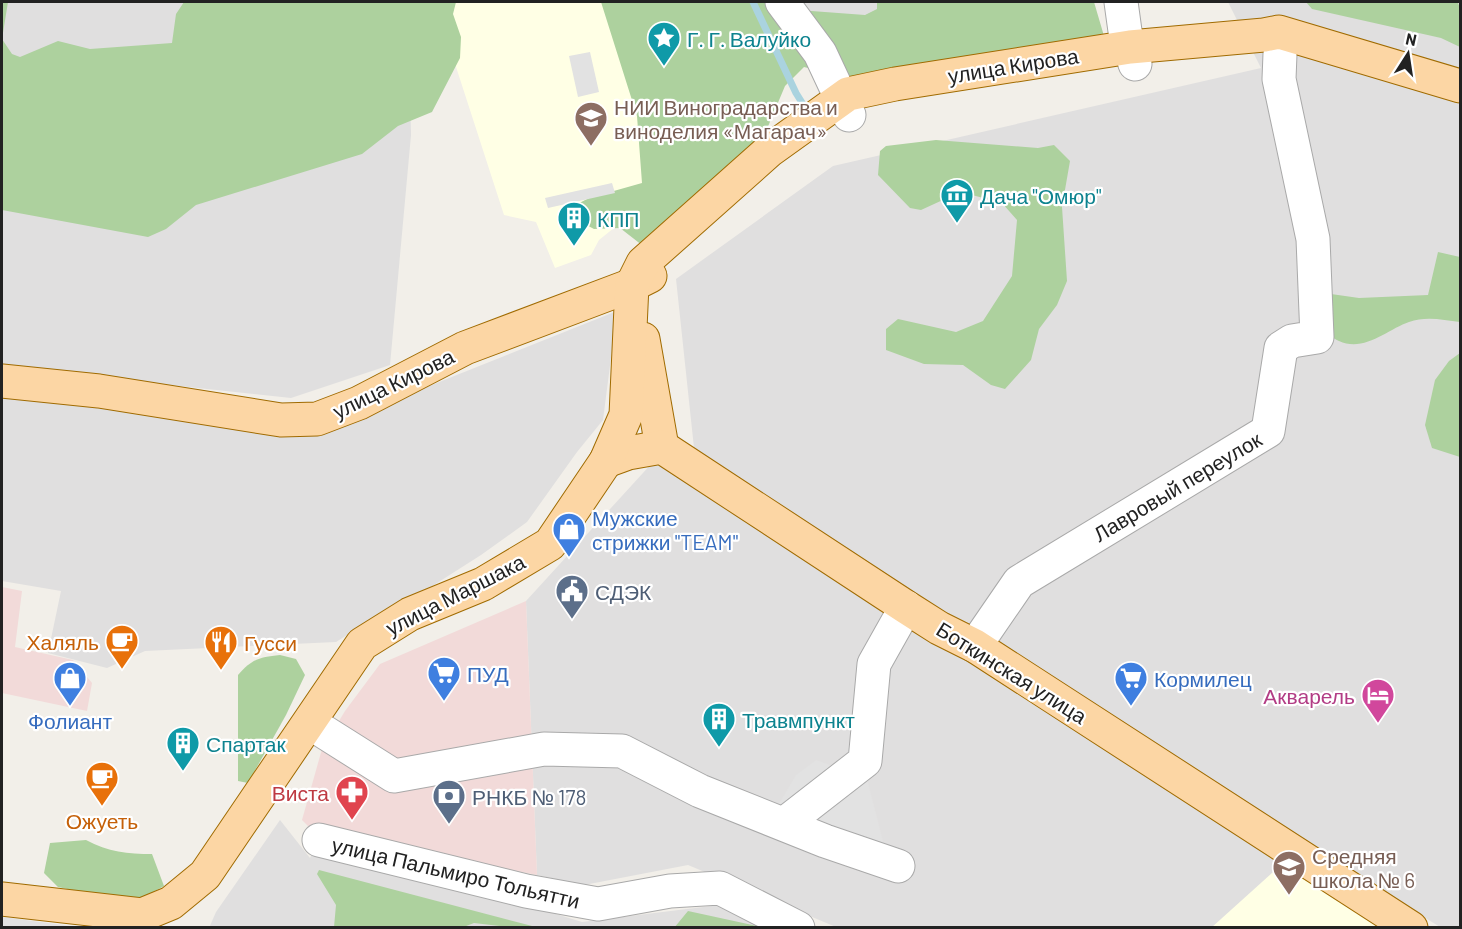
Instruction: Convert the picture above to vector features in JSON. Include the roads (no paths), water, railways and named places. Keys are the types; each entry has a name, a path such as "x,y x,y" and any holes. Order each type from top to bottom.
{"main road":[{"name":"улица Кирова","path":"2,381 99,391 281,420 317,419 359,403 465,348 632,285 654,274 845,107 896,105 1033,83 1133,55 1285,33 1461,86"},
{"name":"улица Кирова","path":"1133,55 1280,54 1461,107"},
{"path":"617,457 662,447 632,285"},
{"name":"улица Маршака","path":"151,921 205,875 362,644 410,614 483,584 550,544 617,457 626,415 632,285"},
{"path":"617,457 641,408 643,337"},
{"name":"Боткинская улица","path":"662,447 906,607 939,628 975,646 1411,927"},
{"name":"улица Маршака","path":"151,921 176,920 210,893 318,728 370,654 418,624 488,596 524,578 562,545 624,466 617,457"},
{"path":"2,899 151,921"},
{"path":"2,910 63,918 100,927"}],"street":[{"path":"782,2 820,53 845,107"},
{"path":"1121,2 1125,31 1133,55"},
{"name":"Лавровый переулок","path":"975,646 1019,582 1268,431 1281,348 1292,341 1317,337 1313,239 1279,79 1280,54"},
{"path":"784,824 865,761 874,664 906,607"},
{"path":"318,728 394,776 544,749 622,751 700,791 898,866"},
{"name":"улица Пальмиро Тольятти","path":"319,840 526,891 598,904 670,891 720,888 798,927"}],"waterway":[{"path":"753,2 796,93 806,109"}],"place":[{"name":"Г. Г. Валуйко","path":"664,67"},
{"name":"НИИ Виноградарства и виноделия «Магарач»","path":"591,147"},
{"name":"Дача \"Омюр\"","path":"957,224"},
{"name":"КПП","path":"574,247"},
{"name":"Мужские стрижки \"TEAM\"","path":"569,558"},
{"name":"СДЭК","path":"572,620"},
{"name":"Халяль","path":"122,670"},
{"name":"Гусси","path":"221,671"},
{"name":"ПУД","path":"444,702"},
{"name":"Фолиант","path":"70,707"},
{"name":"Кормилец","path":"1131,707"},
{"name":"Акварель","path":"1378,724"},
{"name":"Травмпункт","path":"719,748"},
{"name":"Спартак","path":"183,772"},
{"name":"Ожуеть","path":"102,807"},
{"name":"Виста","path":"352,821"},
{"name":"РНКБ № 178","path":"449,825"},
{"name":"Средняя школа № 6","path":"1289,896"}]}
